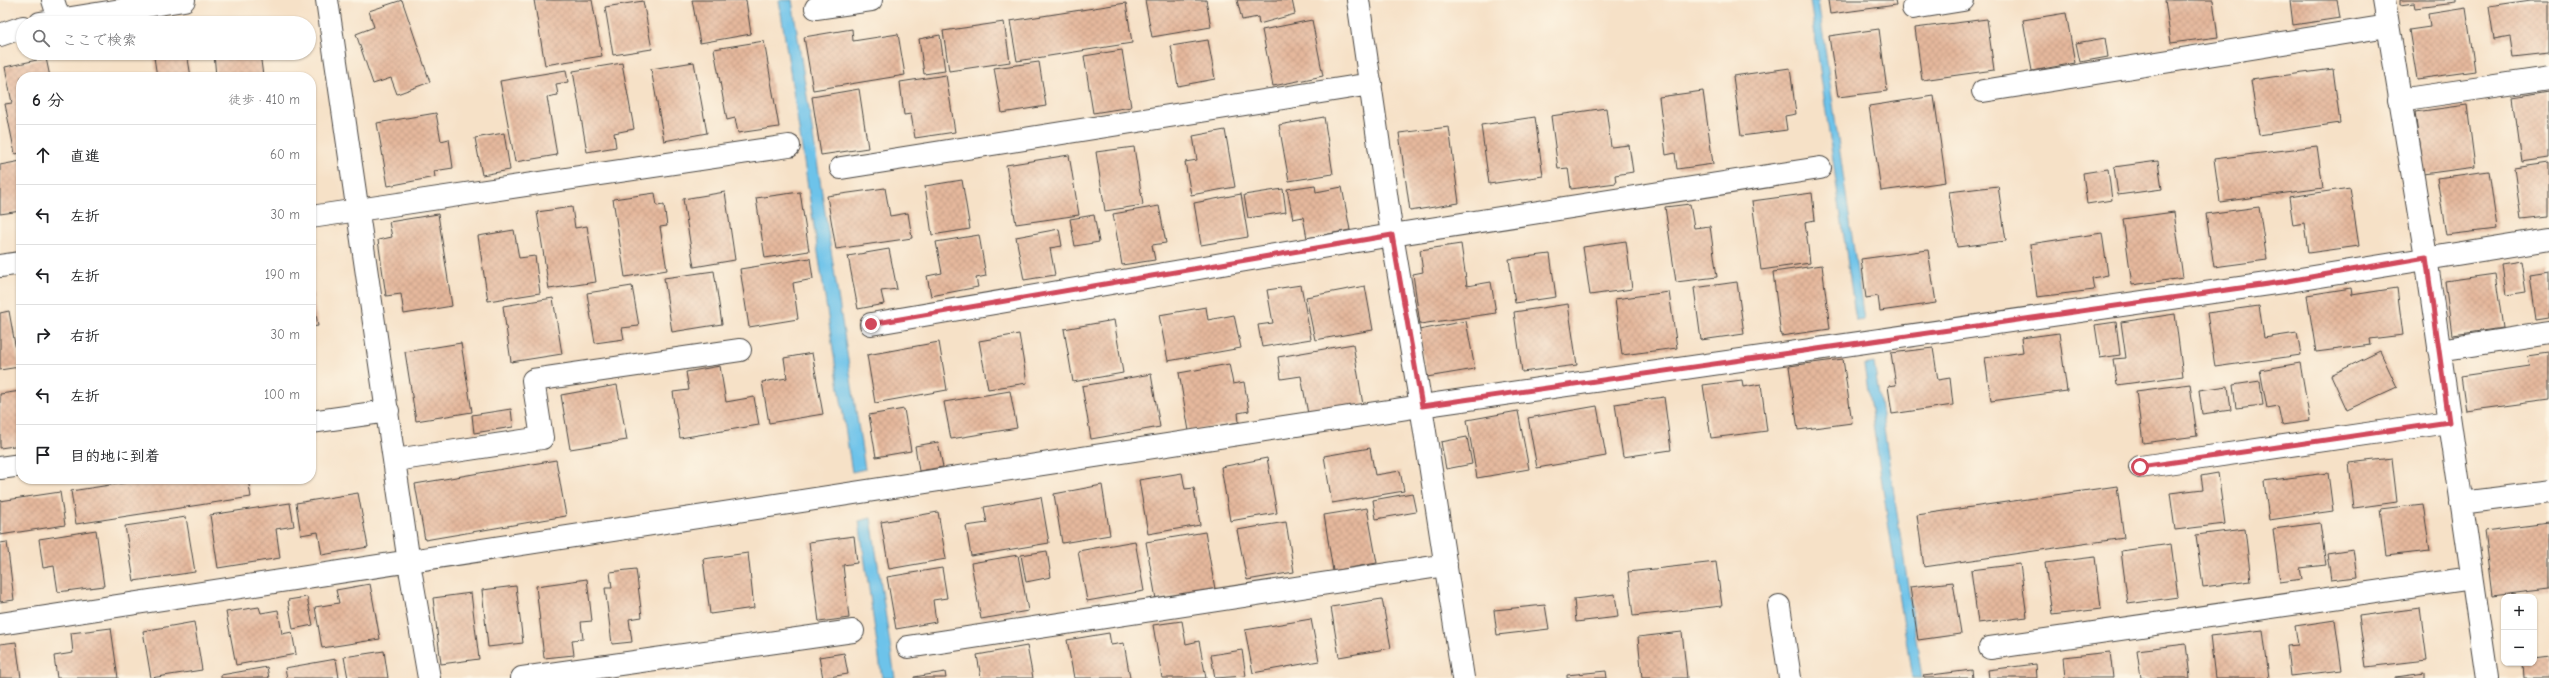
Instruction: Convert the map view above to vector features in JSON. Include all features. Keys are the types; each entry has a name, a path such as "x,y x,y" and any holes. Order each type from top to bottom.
{"street":[{"path":"51,14 184,0"},
{"path":"327,0 356,210 388,411 409,563 429,678"},
{"path":"816,8 871,0"},
{"path":"1358,0 1392,235 1422,406 1464,678"},
{"path":"1913,8 1962,0"},
{"path":"2384,0 2399,100 2426,257 2487,678"},
{"path":"1983,90 2388,26"},
{"path":"0,35 16,29"},
{"path":"2399,100 2549,78"},
{"path":"841,168 1371,84"},
{"path":"316,216 789,146"},
{"path":"871,324 1392,235 1820,168"},
{"path":"0,624 409,563 1422,406 2282,282 2426,257 2549,239"},
{"path":"0,266 16,264"},
{"path":"2439,350 2549,333"},
{"path":"395,460 542,438 533,380 740,350"},
{"path":"316,421 388,411"},
{"path":"2140,467 2449,422"},
{"path":"0,468 16,465"},
{"path":"2461,503 2549,492"},
{"path":"908,647 1446,565"},
{"path":"1990,648 2472,578"},
{"path":"1779,606 1790,678"},
{"path":"522,678 853,630"}],"water":[{"path":"779,0 792,0 865,469 852,472"},
{"path":"1810,0 1818,0 1864,320 1856,321"},
{"path":"1874,363 1922,678 1912,678 1864,365"},
{"path":"871,518 895,678 882,678 859,521"}],"building":[{"path":"402,0 430,82 397,94 391,78 373,84 356,34 374,27 369,11"},
{"path":"534,0 592,0 602,56 545,65"},
{"path":"692,0 746,0 751,34 700,43"},
{"path":"1145,0 1206,0 1211,27 1152,37"},
{"path":"1237,0 1292,0 1295,14 1259,24 1258,17 1242,20"},
{"path":"1828,0 1895,0 1896,5 1830,14"},
{"path":"2165,0 2213,0 2218,37 2171,43"},
{"path":"2290,0 2337,0 2340,18 2293,25"},
{"path":"2400,0 2456,0 2456,3 2415,8 2414,3 2400,5"},
{"path":"2531,0 2549,0 2549,53 2513,57 2510,37 2494,40 2489,6"},
{"path":"643,1 652,49 613,55 605,7"},
{"path":"1126,3 1132,43 1017,61 1010,21"},
{"path":"2466,8 2475,71 2417,79 2409,30 2430,27 2428,14"},
{"path":"2066,13 2075,63 2032,71 2023,20"},
{"path":"1987,19 1994,70 1922,80 1915,28"},
{"path":"1312,20 1323,76 1273,86 1262,30"},
{"path":"1004,22 1010,62 949,71 943,31"},
{"path":"852,29 853,41 898,34 905,75 813,90 804,37"},
{"path":"1879,29 1887,91 1838,97 1829,36"},
{"path":"940,35 945,71 924,74 919,39"},
{"path":"2105,38 2108,57 2080,62 2076,43"},
{"path":"1208,40 1215,79 1178,86 1171,46"},
{"path":"764,41 779,127 738,133 735,118 727,120 714,49"},
{"path":"1122,50 1131,107 1093,113 1084,56"},
{"path":"37,60 46,60 49,72 16,72 15,154 5,104 12,103 5,67"},
{"path":"154,60 188,60 190,72 156,72"},
{"path":"215,60 261,60 262,72 216,72"},
{"path":"694,62 707,133 664,141 651,69"},
{"path":"1039,62 1046,106 1002,113 994,68"},
{"path":"622,63 634,129 614,133 616,147 587,152 573,71"},
{"path":"1790,68 1796,114 1785,116 1787,130 1741,136 1733,76"},
{"path":"2333,69 2340,123 2259,135 2251,80"},
{"path":"566,70 568,82 556,84 558,95 547,97 557,155 515,162 500,81"},
{"path":"946,75 955,132 915,138 911,114 904,115 900,82"},
{"path":"859,89 868,148 821,155 812,97"},
{"path":"1703,91 1713,164 1677,169 1675,153 1666,155 1659,97"},
{"path":"2549,91 2549,158 2522,162 2513,97"},
{"path":"1934,96 1946,182 1881,191 1869,106"},
{"path":"2467,105 2475,167 2423,174 2415,112"},
{"path":"1606,108 1611,147 1629,145 1633,172 1615,175 1616,183 1571,189 1568,168 1558,169 1551,116"},
{"path":"436,113 441,141 449,139 453,168 434,171 435,177 388,186 377,123"},
{"path":"1324,117 1333,174 1289,181 1279,125"},
{"path":"1535,117 1543,176 1489,184 1481,125"},
{"path":"1449,127 1459,203 1410,211 1399,133"},
{"path":"1225,130 1235,187 1191,195 1185,162 1197,160 1193,136"},
{"path":"504,133 510,170 482,175 475,138"},
{"path":"2317,146 2323,188 2220,202 2214,159"},
{"path":"1134,147 1143,205 1105,211 1096,152"},
{"path":"1069,155 1079,215 1016,224 1006,165"},
{"path":"2158,161 2162,189 2118,195 2114,167"},
{"path":"16,162 16,212 0,214 0,165"},
{"path":"2549,163 2549,216 2521,219 2514,168"},
{"path":"2108,169 2112,200 2087,204 2083,173"},
{"path":"2489,171 2497,229 2446,235 2437,178"},
{"path":"962,180 970,229 932,235 925,186"},
{"path":"1315,185 1316,192 1342,187 1350,230 1307,238 1303,217 1293,219 1287,189"},
{"path":"1998,186 2006,241 1957,247 1949,192"},
{"path":"885,188 890,216 908,213 912,238 836,249 827,196"},
{"path":"2350,188 2359,246 2308,253 2304,223 2293,225 2289,197"},
{"path":"1283,189 1286,212 1248,218 1244,195"},
{"path":"725,192 735,260 694,267 683,199"},
{"path":"800,192 809,251 765,258 756,198"},
{"path":"655,193 657,206 664,205 667,226 660,227 667,270 625,277 613,199"},
{"path":"1812,193 1815,220 1805,222 1810,263 1761,270 1752,201"},
{"path":"1241,194 1248,237 1201,245 1194,203"},
{"path":"1690,204 1694,228 1710,226 1717,277 1676,282 1665,207"},
{"path":"1159,206 1166,243 1152,245 1155,260 1122,265 1113,214"},
{"path":"572,207 575,228 587,226 596,282 549,289 537,212"},
{"path":"2259,207 2267,260 2214,267 2206,214"},
{"path":"2174,212 2183,278 2132,285 2123,219"},
{"path":"438,214 452,306 404,314 401,294 386,296 378,240 392,237 389,222"},
{"path":"1094,215 1099,242 1075,246 1070,219"},
{"path":"1059,229 1062,246 1050,248 1055,275 1024,280 1016,237"},
{"path":"514,230 519,258 535,256 540,293 488,301 478,236"},
{"path":"2102,233 2108,275 2092,278 2094,290 2037,297 2030,244"},
{"path":"979,235 986,276 976,278 978,287 931,296 927,276 942,273 936,242"},
{"path":"1626,241 1632,289 1590,295 1583,247"},
{"path":"1461,244 1467,286 1491,282 1496,313 1420,324 1413,274 1423,272 1420,250"},
{"path":"889,249 897,289 881,291 884,304 858,309 848,256"},
{"path":"1928,250 1936,303 1880,311 1878,296 1866,298 1861,259"},
{"path":"1550,254 1556,297 1515,303 1509,259"},
{"path":"810,258 813,279 793,283 798,319 749,327 740,269"},
{"path":"2521,261 2526,292 2506,295 2502,264"},
{"path":"1822,265 1830,329 1781,336 1773,272"},
{"path":"714,271 722,324 672,332 664,278"},
{"path":"2549,272 2549,318 2536,320 2530,275"},
{"path":"2495,274 2503,328 2452,335 2445,281"},
{"path":"1737,282 1744,334 1701,340 1694,288"},
{"path":"1301,285 1311,339 1262,347 1258,325 1273,323 1267,290"},
{"path":"632,286 639,326 622,328 624,339 595,343 587,293"},
{"path":"1365,286 1373,330 1315,340 1306,297"},
{"path":"2351,288 2352,295 2397,288 2403,335 2370,339 2371,345 2316,352 2307,295"},
{"path":"1669,292 1677,348 1622,355 1615,299"},
{"path":"553,298 562,354 511,362 503,306"},
{"path":"1568,304 1577,365 1522,372 1514,312"},
{"path":"2259,306 2264,338 2297,333 2301,355 2215,367 2207,313"},
{"path":"1206,307 1208,320 1234,315 1241,348 1168,361 1159,315"},
{"path":"9,311 16,350 16,367 0,370 0,313"},
{"path":"316,314 318,326 316,326"},
{"path":"2175,314 2183,376 2117,385 2113,359 2126,358 2121,322"},
{"path":"1114,320 1123,373 1073,382 1064,329"},
{"path":"1466,321 1475,369 1427,377 1419,330"},
{"path":"2116,322 2120,355 2100,358 2095,325"},
{"path":"2059,333 2067,391 1991,401 1985,358 2023,352 2021,338"},
{"path":"1019,334 1027,383 988,389 979,341"},
{"path":"939,342 947,390 875,403 867,355"},
{"path":"461,343 472,412 416,421 405,352"},
{"path":"1353,344 1363,405 1308,414 1301,376 1281,379 1278,357"},
{"path":"1933,348 1938,380 1950,378 1953,405 1892,414 1888,386 1896,385 1891,353"},
{"path":"2380,351 2397,387 2347,410 2331,375"},
{"path":"812,353 823,414 769,423 762,382 787,378 784,358"},
{"path":"2549,353 2549,400 2466,411 2461,376 2530,366 2528,356"},
{"path":"1843,359 1852,423 1798,430 1789,366"},
{"path":"2300,363 2310,421 2282,425 2278,406 2267,408 2260,370"},
{"path":"1229,364 1233,384 1244,382 1249,411 1238,413 1239,422 1189,431 1179,373"},
{"path":"720,366 726,402 754,397 759,425 680,438 673,392 689,390 686,372"},
{"path":"1151,374 1160,427 1091,439 1082,386"},
{"path":"1742,380 1743,387 1761,384 1767,431 1711,438 1703,385"},
{"path":"2260,381 2263,405 2236,408 2233,385"},
{"path":"2190,384 2197,436 2143,443 2136,391"},
{"path":"617,385 627,440 570,449 561,395"},
{"path":"2228,386 2231,410 2202,414 2199,390"},
{"path":"1010,391 1017,428 951,439 944,402"},
{"path":"16,392 16,446 0,448 0,394"},
{"path":"1664,397 1671,450 1623,457 1615,404"},
{"path":"1597,406 1606,456 1537,468 1528,418"},
{"path":"511,409 513,427 474,433 472,415"},
{"path":"904,409 911,451 876,457 869,415"},
{"path":"1518,411 1529,469 1477,478 1467,420"},
{"path":"1467,437 1472,464 1446,469 1441,442"},
{"path":"938,442 943,467 919,471 915,446"},
{"path":"1370,448 1375,475 1400,471 1404,491 1332,503 1324,456"},
{"path":"1267,458 1277,513 1230,521 1221,467"},
{"path":"2392,458 2397,502 2354,508 2349,463"},
{"path":"556,460 566,516 425,540 415,484"},
{"path":"1182,473 1185,489 1194,488 1200,525 1148,534 1139,480"},
{"path":"2218,473 2225,524 2175,530 2170,493 2203,489 2201,476"},
{"path":"2328,473 2333,511 2269,520 2264,481"},
{"path":"116,484 249,484 251,497 76,524 71,491"},
{"path":"1102,485 1110,535 1062,543 1054,494"},
{"path":"2117,486 2124,538 1924,567 1917,515"},
{"path":"60,492 65,525 0,535 0,501"},
{"path":"358,493 368,547 322,555 318,532 301,535 296,503"},
{"path":"1412,493 1416,512 1376,519 1373,500"},
{"path":"1041,497 1049,543 971,556 966,526 987,523 984,507"},
{"path":"290,503 294,526 276,529 280,558 218,568 210,515"},
{"path":"2423,504 2430,551 2386,556 2380,509"},
{"path":"1367,508 1377,563 1333,571 1324,515"},
{"path":"938,512 946,559 889,569 881,522"},
{"path":"186,517 195,572 134,581 125,526"},
{"path":"1286,522 1294,572 1247,580 1237,530"},
{"path":"2320,523 2326,565 2300,568 2302,579 2280,582 2273,529"},
{"path":"2549,523 2549,589 2492,596 2484,531"},
{"path":"2245,529 2251,581 2203,587 2196,535"},
{"path":"96,530 104,586 58,592 54,566 43,568 39,539"},
{"path":"1205,532 1215,589 1156,599 1146,542"},
{"path":"854,536 857,563 843,565 849,618 819,622 809,542"},
{"path":"1135,541 1144,591 1087,601 1078,551"},
{"path":"7,542 14,600 0,602 0,543"},
{"path":"2171,544 2178,597 2128,604 2121,551"},
{"path":"2353,549 2357,577 2331,580 2327,553"},
{"path":"1047,551 1051,577 1026,582 1021,555"},
{"path":"748,553 754,608 710,614 703,559"},
{"path":"1018,555 1028,611 981,619 971,563"},
{"path":"2095,557 2101,609 2052,615 2045,563"},
{"path":"1716,562 1722,606 1633,616 1628,572"},
{"path":"2020,564 2027,617 1978,623 1971,570"},
{"path":"942,568 947,598 933,600 936,622 896,629 887,577"},
{"path":"636,569 642,617 629,619 632,642 612,644 605,588 612,588 610,572"},
{"path":"587,579 592,621 581,622 583,639 572,640 574,655 544,658 536,586"},
{"path":"1953,582 1961,634 1918,640 1910,587"},
{"path":"370,584 380,639 322,648 315,607 339,603 336,590"},
{"path":"516,586 523,643 488,647 482,590"},
{"path":"471,593 479,659 441,664 433,598"},
{"path":"1615,594 1618,617 1576,622 1574,599"},
{"path":"307,597 313,625 293,629 288,600"},
{"path":"1382,599 1391,648 1339,657 1331,607"},
{"path":"1545,605 1549,629 1497,635 1494,610"},
{"path":"259,607 261,613 278,610 282,634 292,632 296,654 236,665 226,612"},
{"path":"2420,608 2427,660 2366,667 2359,616"},
{"path":"1311,619 1319,661 1253,673 1245,630"},
{"path":"2335,620 2342,670 2290,676 2287,646 2298,645 2295,626"},
{"path":"1182,621 1186,644 1199,641 1206,678 1162,678 1153,625"},
{"path":"194,622 202,670 151,678 143,631"},
{"path":"111,628 118,678 57,678 54,656 73,653 71,633"},
{"path":"2263,630 2269,678 2215,678 2210,636"},
{"path":"1682,632 1687,678 1642,678 1638,637"},
{"path":"1109,633 1111,645 1124,643 1130,678 1074,678 1067,640"},
{"path":"16,642 21,678 0,678 0,644"},
{"path":"2186,644 2190,678 2141,678 2137,650"},
{"path":"1027,646 1033,678 981,678 977,655"},
{"path":"1242,650 1246,676 1215,678 1211,655"},
{"path":"384,651 388,678 348,678 344,657"},
{"path":"2110,652 2113,678 2065,678 2063,657"},
{"path":"844,653 848,674 823,678 819,657"},
{"path":"2549,656 2549,678 2524,678 2523,666 2537,666 2537,658"},
{"path":"336,659 339,678 287,678 285,668"},
{"path":"2036,664 2037,678 1989,678 1988,670"},
{"path":"267,667 269,678 221,678 221,675"},
{"path":"1972,670 1973,678 1924,678 1923,676"},
{"path":"1606,671 1607,678 1567,678 1567,675"},
{"path":"945,672 946,678 914,678 914,677"},
{"path":"2425,673 2425,678 2396,678 2396,677"}],"route":[{"path":"871,324 1392,235 1422,406 2282,282 2426,257 2449,422 2140,467"}]}
